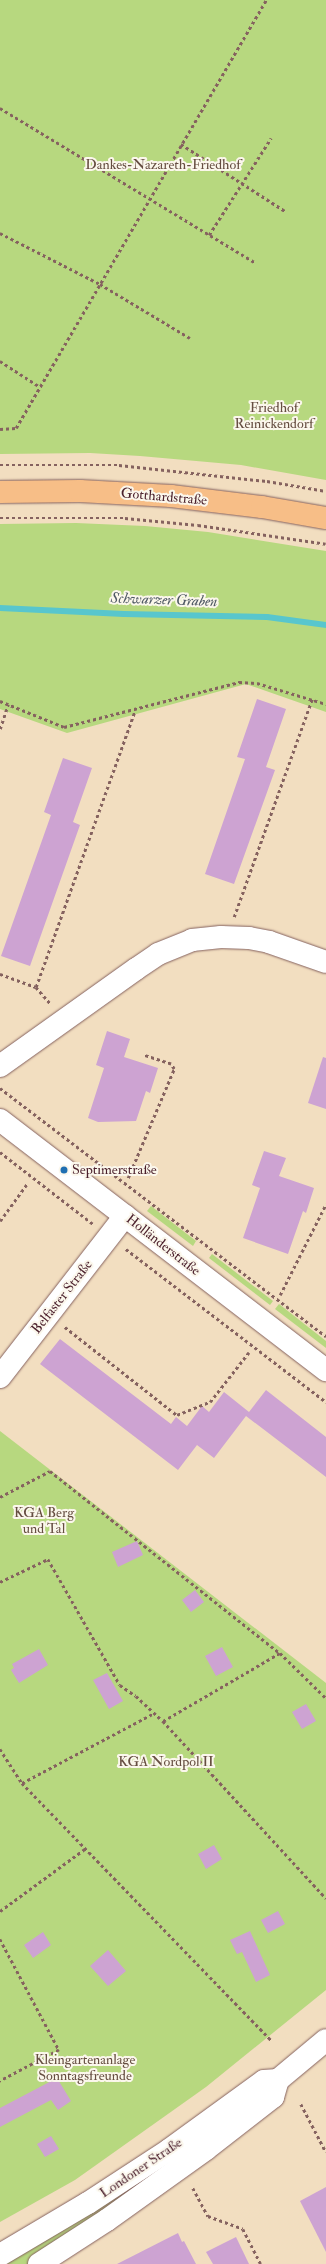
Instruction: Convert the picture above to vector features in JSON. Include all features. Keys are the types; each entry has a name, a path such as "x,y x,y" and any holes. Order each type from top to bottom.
{"main road":[{"name":"Gotthardstraße","path":"0,492 80,491 171,496 262,507 326,518"}],"street":[{"path":"0,1066 136,968 158,954 192,940 221,937 249,938 269,942 326,962"},
{"name":"Holländerstraße","path":"0,1120 326,1370"},
{"name":"Belfaster Straße","path":"0,1377 125,1216"},
{"name":"Londoner Straße","path":"39,2264 107,2220 206,2149 273,2097 278,2080 326,2040"},
{"name":"Londoner Straße","path":"0,2255 88,2203 163,2154 264,2081 278,2080"}],"path":[{"path":"0,429 16,428 266,0"},
{"path":"1,109 256,263"},
{"path":"209,234 271,138"},
{"path":"181,144 285,211"},
{"path":"0,233 100,284 190,338"},
{"path":"0,361 40,387"},
{"path":"0,465 119,466 274,482 326,491"},
{"path":"0,518 125,518 198,525 326,544"},
{"path":"0,701 64,727 239,682 257,683 326,704"},
{"path":"234,918 312,699"},
{"path":"0,729 8,704"},
{"path":"36,987 135,709"},
{"path":"0,974 36,987 53,1006"},
{"path":"128,1178 174,1069 171,1064 144,1055"},
{"path":"0,1088 326,1336"},
{"path":"0,1152 96,1226"},
{"path":"0,1221 27,1184"},
{"path":"280,1295 326,1204"},
{"path":"122,1246 326,1402"},
{"path":"62,1324 177,1415 210,1402 249,1352"},
{"path":"0,1497 50,1472 280,1654 326,1698"},
{"path":"0,1582 48,1559 120,1685 136,1696 163,1722 326,1898"},
{"path":"163,1722 280,1654"},
{"path":"22,1783 154,1713"},
{"path":"0,1749 22,1783 272,2042"},
{"path":"0,1911 86,1848"},
{"path":"0,1939 59,2050 0,2081"},
{"path":"301,2104 326,2152"},
{"path":"193,2188 208,2216 243,2229 261,2264"}],"green space":[{"name":"Dankes-Nazareth-Friedhof","path":"0,0 326,0 326,480 241,465 140,456 90,453 0,454"},
{"path":"76,523 145,526 208,532 326,551 326,712 246,684 67,733 0,709 0,524"},
{"path":"151,1206 196,1241 193,1246 147,1211"},
{"path":"212,1254 273,1301 270,1305 209,1258"},
{"path":"279,1304 326,1341 326,1348 275,1309"},
{"name":"KGA Nordpol II","path":"0,1431 326,1683 326,1990 206,2087 75,2180 0,2222"},
{"path":"272,2088 29,2264 2,2264"}],"building":[{"path":"257,699 286,709 266,767 275,770 234,884 205,874 245,759 237,757"},
{"path":"63,758 92,768 73,822 80,825 30,966 1,956 51,815 44,812"},
{"path":"107,1031 130,1039 124,1057 158,1068 150,1093 146,1091 136,1121 98,1122 88,1118 104,1068 96,1065"},
{"path":"323,1057 326,1058 326,1109 308,1103"},
{"path":"264,1151 286,1158 279,1176 314,1188 306,1213 303,1211 288,1254 243,1238 260,1188 252,1185"},
{"path":"60,1339 171,1424 176,1417 187,1426 202,1406 209,1412 224,1392 249,1412 266,1390 326,1437 326,1477 246,1416 214,1458 197,1445 178,1470 40,1364"},
{"path":"137,1541 143,1555 118,1567 112,1552"},
{"path":"195,1590 204,1602 191,1612 182,1600"},
{"path":"222,1647 233,1667 216,1676 205,1656"},
{"path":"39,1649 48,1665 19,1683 11,1670 14,1668 12,1664"},
{"path":"107,1673 123,1701 109,1709 93,1680"},
{"path":"306,1704 316,1721 302,1729 292,1712"},
{"path":"214,1845 222,1859 206,1869 198,1854"},
{"path":"278,1911 285,1924 268,1933 261,1920"},
{"path":"250,1931 270,1975 256,1982 242,1952 237,1954 230,1940"},
{"path":"43,1932 51,1945 33,1958 24,1945"},
{"path":"108,1950 126,1971 108,1986 90,1966"},
{"path":"57,2078 71,2101 58,2110 51,2100 0,2127 0,2108"},
{"path":"51,2136 59,2149 45,2157 37,2144"},
{"path":"326,2187 326,2252 300,2201"},
{"path":"178,2233 196,2264 117,2264"},
{"path":"236,2237 249,2264 213,2264 206,2252"}],"waterway":[{"name":"Schwarzer Graben","path":"0,608 124,614 267,617 326,625"}],"place":[{"name":"Septimerstraße","path":"64,1170"}],"park label":[{"name":"Friedhof Reinickendorf","path":"274,416"},
{"name":"KGA Berg und Tal","path":"44,1522"},
{"name":"Kleingartenanlage Sonntagsfreunde","path":"85,2068"}]}
